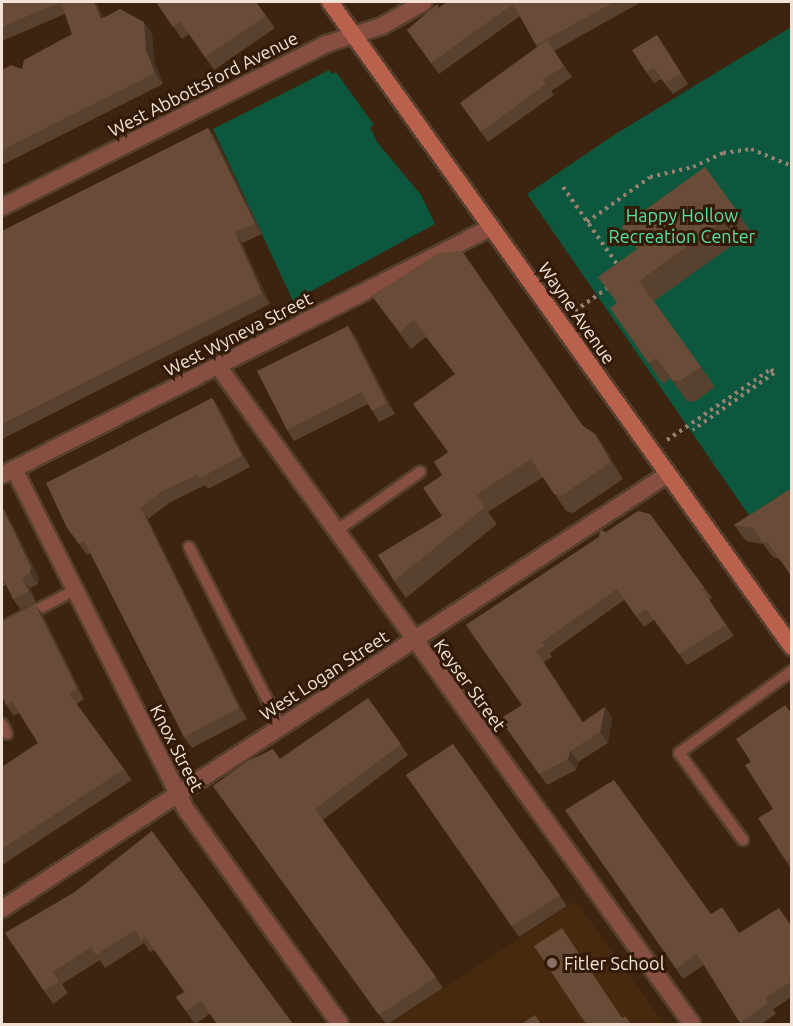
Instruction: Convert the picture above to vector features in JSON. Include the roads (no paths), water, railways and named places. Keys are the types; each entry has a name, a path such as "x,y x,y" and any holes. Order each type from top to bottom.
{"main road":[{"name":"Wayne Avenue","path":"330,2 792,647"}],"street":[{"name":"West Abbottsford Avenue","path":"2,207 307,54 382,26 424,2"},
{"name":"West Wyneva Street","path":"8,472 492,227"},
{"name":"Keyser Street","path":"218,366 692,1024"},
{"name":"Knox Street","path":"8,472 75,590 177,794 198,828 340,1024"},
{"name":"West Logan Street","path":"2,909 668,474"}],"lane":[{"path":"336,531 420,471"},
{"path":"189,546 281,727"},
{"path":"2,628 75,590"},
{"path":"743,840 679,753 792,671"}],"place":[{"name":"Fitler School","path":"552,963"}],"park label":[{"name":"Happy Hollow Recreation Center","path":"682,226"}]}
